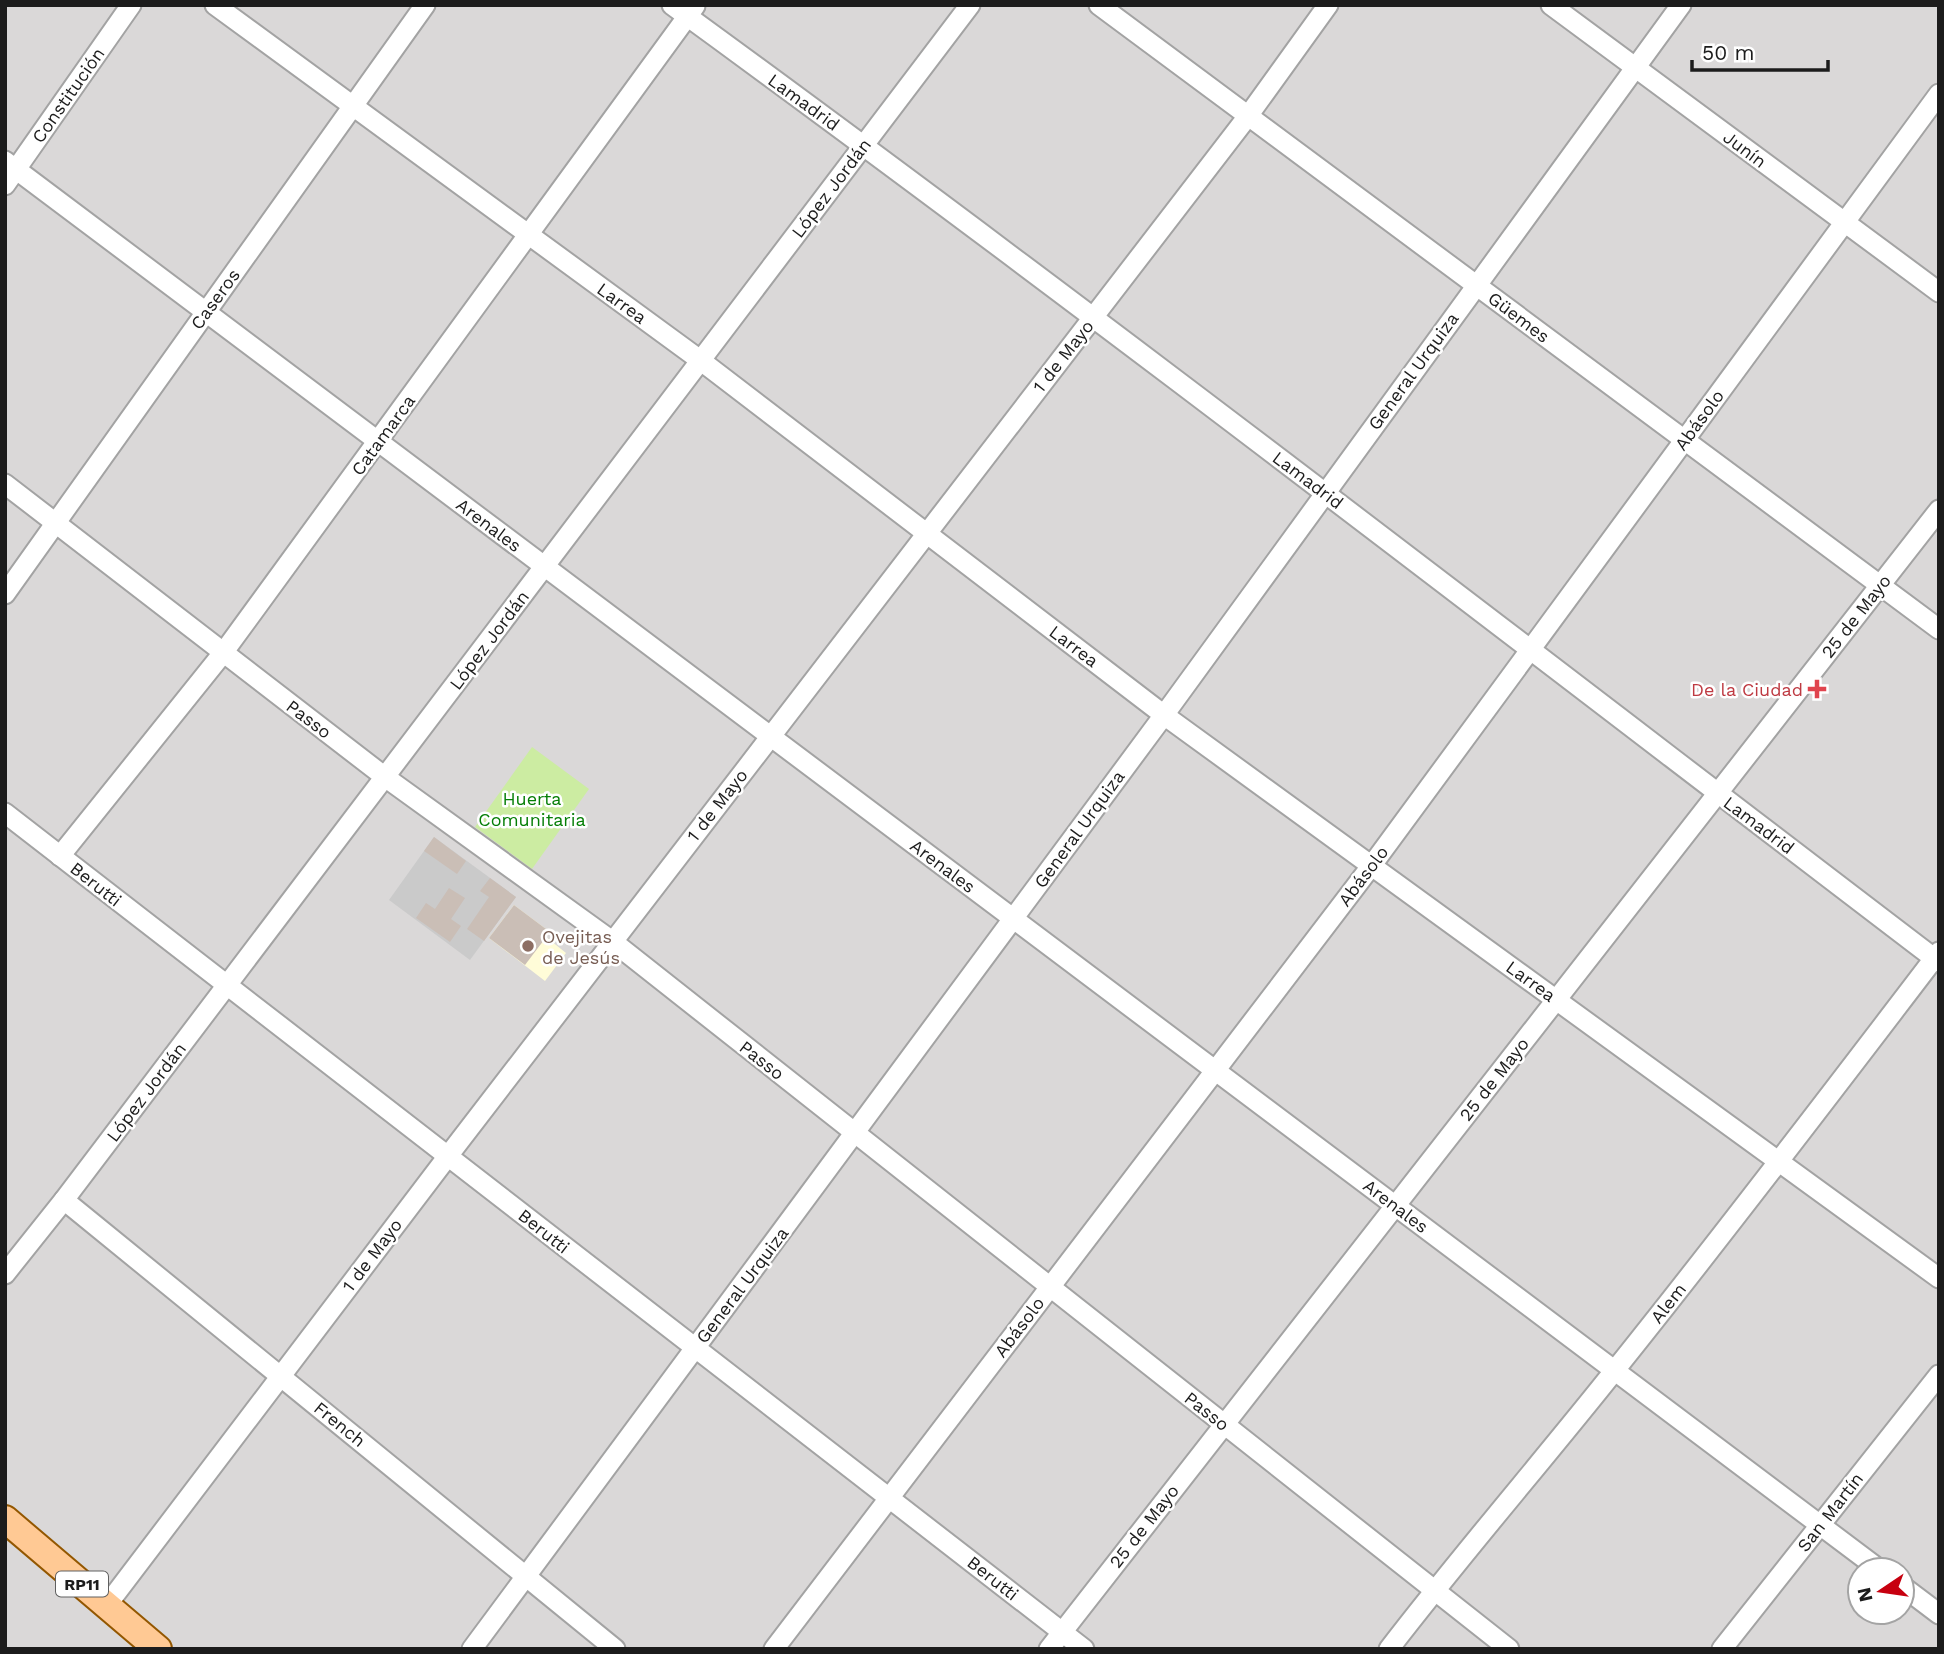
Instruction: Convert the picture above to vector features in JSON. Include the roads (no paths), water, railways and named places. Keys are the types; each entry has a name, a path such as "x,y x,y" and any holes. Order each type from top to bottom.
{"main road":[{"name":"RP11","path":"5,1519 158,1649"}],"street":[{"name":"Constitución","path":"9,172 131,5"},
{"name":"Larrea","path":"215,5 700,360 1164,715 1939,1279"},
{"name":"Caseros","path":"5,594 425,5"},
{"name":"López Jordán","path":"5,1274 64,1200 970,5"},
{"name":"Güemes","path":"1099,5 1939,629"},
{"name":"1 de Mayo","path":"107,1605 447,1156 1248,116 1328,5"},
{"name":"Junín","path":"1551,5 1939,292"},
{"name":"General Urquiza","path":"472,1649 1164,715 1681,5"},
{"name":"Lamadrid","path":"685,9 1937,957"},
{"name":"Catamarca","path":"60,856 223,653 528,235 685,9"},
{"name":"Abásolo","path":"774,1649 1372,865 1939,94"},
{"name":"Arenales","path":"9,172 205,312 378,441 1861,1556"},
{"name":"Passo","path":"5,484 385,777 612,942 1509,1649"},
{"name":"25 de Mayo","path":"1049,1649 1939,510"},
{"name":"Berutti","path":"5,813 1084,1649"},
{"name":"Alem","path":"1390,1649 1434,1591 1615,1371 1937,957"},
{"name":"French","path":"64,1200 615,1649"},
{"name":"San Martín","path":"1722,1649 1939,1375"},
{"path":"1916,1597 1939,1614"}],"place":[{"name":"De la Ciudad","path":"1817,689"},
{"name":"Ovejitas de Jesús","path":"528,946"}],"park label":[{"name":"Huerta Comunitaria","path":"532,808"}]}
